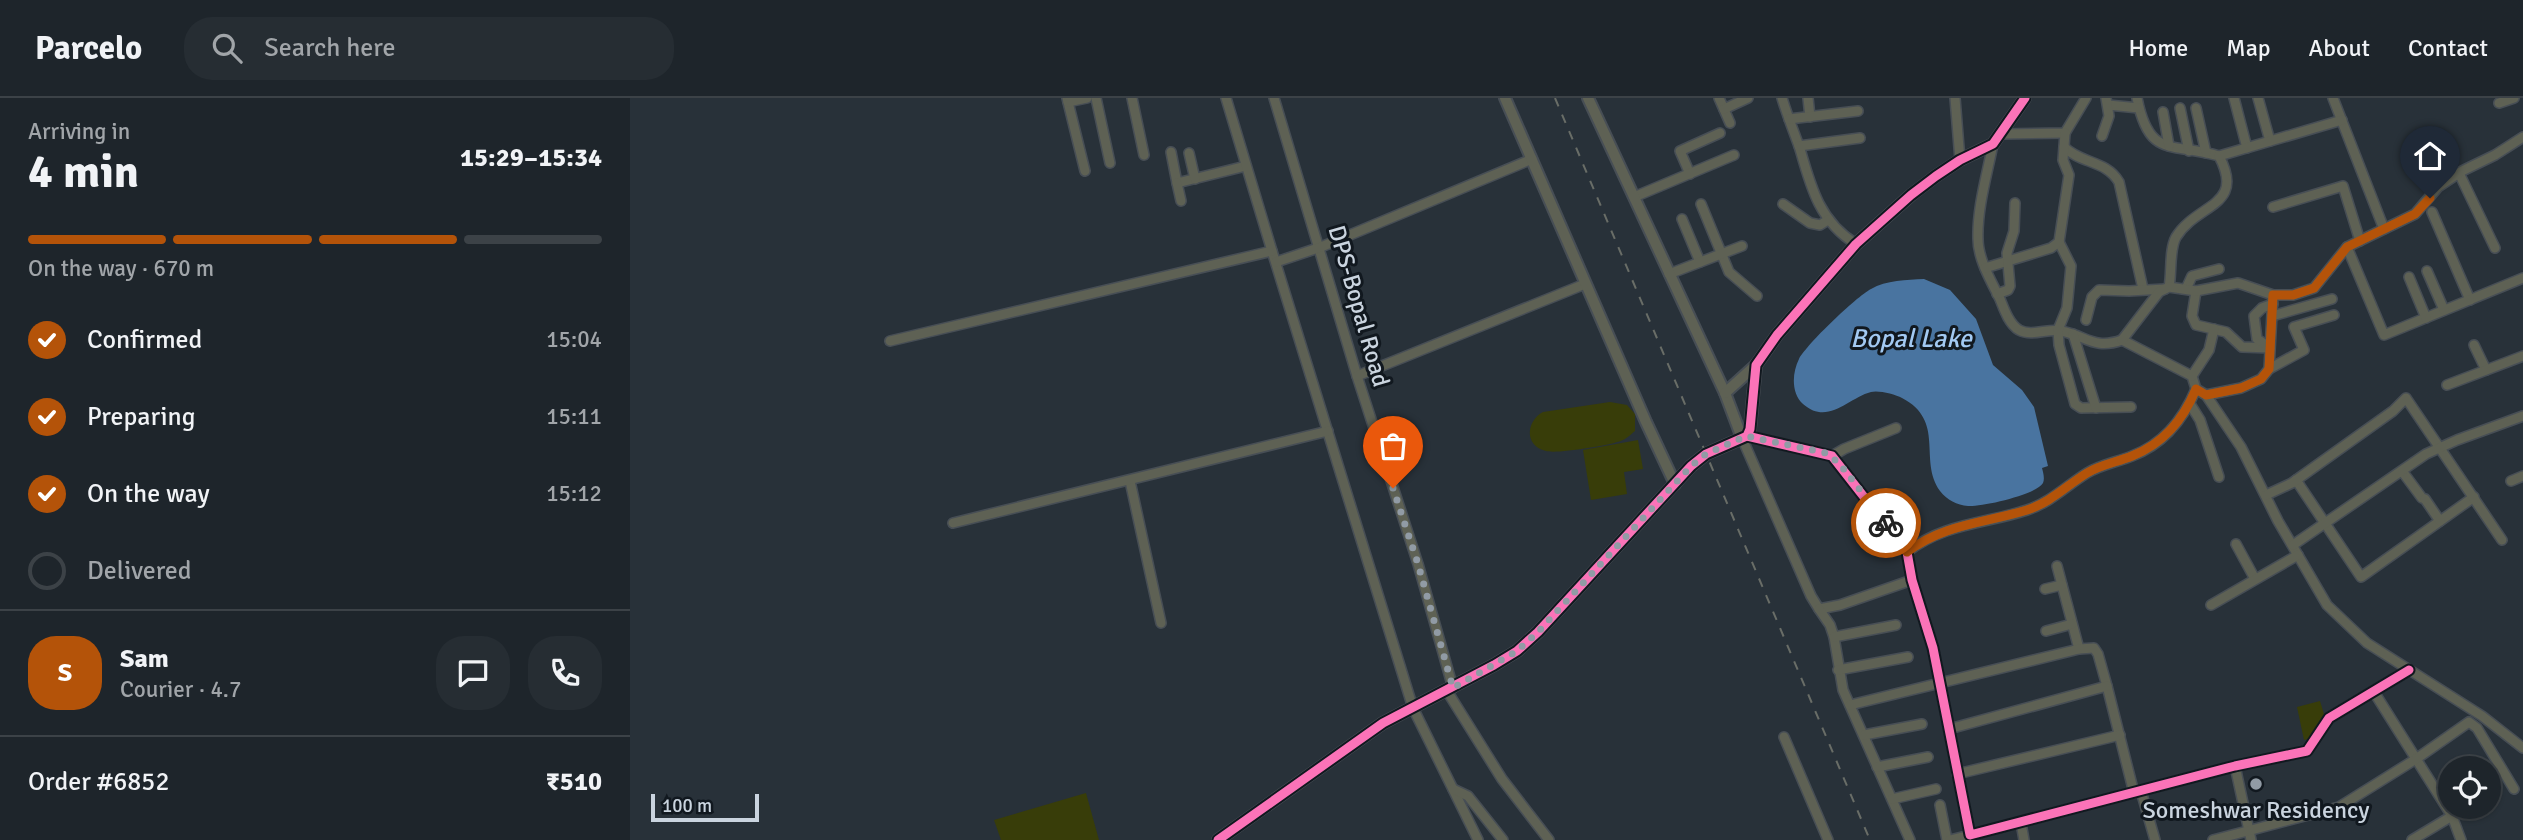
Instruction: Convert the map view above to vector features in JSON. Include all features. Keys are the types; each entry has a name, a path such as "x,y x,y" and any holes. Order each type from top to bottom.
{"street":[{"path":"1085,171 1068,100 1087,98"},
{"path":"1096,98 1110,163"},
{"path":"1132,98 1144,155"},
{"path":"1226,98 1413,708 1478,840"},
{"name":"DPS-Bopal Road","path":"1274,98 1321,247 1357,376 1418,564 1446,692 1502,779 1549,840"},
{"path":"1505,98 1675,484"},
{"path":"1588,98 1744,437 1811,596 1830,625 1838,670 1850,705 1910,840"},
{"path":"1719,98 1730,123"},
{"path":"1724,109 1748,98"},
{"path":"1782,98 1810,185 1828,220 1843,236 1856,244"},
{"path":"1808,98 1810,117"},
{"path":"1955,98 1959,160"},
{"path":"2086,98 2065,133 2063,160 2068,180 2059,242 2071,266 2067,308 2058,330 2060,352 2077,407 2131,407"},
{"path":"2137,98 2149,134 2155,140 2169,146 2219,156 2342,120"},
{"path":"2234,98 2247,148"},
{"path":"2259,98 2270,141"},
{"path":"2333,98 2384,229"},
{"path":"2499,103 2514,98"},
{"path":"1724,393 1756,365 1814,291 1856,244 1911,195 1959,160 1993,144 2021,99"},
{"path":"2102,136 2108,123 2107,101 2139,108"},
{"path":"2180,108 2189,151"},
{"path":"2196,108 2206,153"},
{"path":"1789,119 1858,110"},
{"path":"2162,112 2169,146"},
{"path":"1690,174 1680,151 1720,133"},
{"path":"2001,134 2065,133"},
{"path":"2270,348 2257,339 2254,316 2262,308 2273,299 2314,288 2347,247 2415,214 2438,187 2523,137"},
{"path":"1799,146 1860,138"},
{"path":"1993,144 1982,198 1978,241 1985,268 2012,323 2020,331 2058,330 2094,344 2108,345 2122,340 2167,288 2177,236 2223,197 2227,187 2226,169 2219,156"},
{"path":"2064,147 2077,158 2107,168 2119,182 2143,289"},
{"path":"1171,152 1181,201"},
{"path":"1189,153 1195,179"},
{"path":"1634,197 1734,155"},
{"path":"1276,262 1321,247 1532,159"},
{"path":"1177,183 1246,166"},
{"path":"2459,173 2495,248"},
{"path":"2273,207 2343,186 2360,241"},
{"path":"1997,294 2010,288 2007,261 2014,232 2015,203"},
{"path":"1701,204 1729,272 1757,296"},
{"path":"1783,204 1810,223 1820,225 1828,220"},
{"path":"2432,212 2470,300"},
{"path":"1682,219 1700,262"},
{"path":"1985,268 2051,248 2059,242"},
{"path":"1669,274 1742,246"},
{"path":"2347,247 2384,335 2523,278"},
{"path":"890,341 1272,251"},
{"path":"2219,270 2192,276 2192,316 2196,325 2226,332 2242,347 2270,348"},
{"path":"2427,271 2444,310"},
{"path":"2409,277 2427,318"},
{"path":"2086,320 2092,297 2099,290 2191,290 2238,283 2273,299"},
{"path":"1357,376 1585,284"},
{"path":"2269,369 2273,299"},
{"path":"2272,316 2332,299"},
{"path":"2206,395 2241,388 2261,379 2269,369 2305,350 2294,327 2334,316"},
{"path":"2192,376 2209,350 2214,329"},
{"path":"2073,334 2096,408"},
{"path":"1907,552 1937,533 2026,510 2043,503 2088,472 2134,455 2154,445 2171,431 2190,404 2196,389 2192,376 2122,340"},
{"path":"2474,345 2486,370"},
{"path":"2447,385 2523,356"},
{"path":"1218,840 1382,723 1446,692 1517,651 1706,454 1744,437 1750,429 1756,365"},
{"path":"2196,389 2206,395 2241,447 2327,605 2367,643 2482,716 2523,748"},
{"path":"2266,495 2296,480 2393,411 2406,398 2502,540"},
{"path":"2190,404 2200,420 2219,477"},
{"path":"2293,545 2426,454 2523,416"},
{"path":"1832,456 1896,428"},
{"path":"953,523 1328,431"},
{"path":"1744,437 1832,456 1907,552 1912,580 1933,648 1970,835"},
{"path":"2402,471 2440,521"},
{"path":"2511,481 2523,476"},
{"path":"2296,480 2361,577 2474,497"},
{"path":"1130,481 1161,623"},
{"path":"2236,544 2255,579"},
{"path":"2211,604 2298,555"},
{"path":"2057,566 2078,649"},
{"path":"1819,609 1840,605 1912,580"},
{"path":"2045,589 2062,585"},
{"path":"2046,631 2072,624"},
{"path":"1834,637 1896,625"},
{"path":"1850,705 2078,649 2094,648 2155,840"},
{"path":"1838,670 1908,657"},
{"path":"1940,805 1948,840 2235,766 2307,751 2329,718 2409,670"},
{"path":"1949,729 2108,686"},
{"path":"2374,692 2438,794"},
{"path":"2213,840 2249,835 2339,807 2469,722 2477,728 2514,789"},
{"path":"1864,735 1922,724"},
{"path":"1956,774 2120,735"},
{"path":"1784,737 1828,840"},
{"path":"1877,767 1927,757"},
{"path":"2235,766 2249,835"},
{"path":"1453,789 1468,796 1503,840"},
{"path":"1892,799 1936,789"},
{"path":"2412,840 2447,819"},
{"path":"2453,819 2461,840"},
{"path":"2021,823 2024,840"}],"green space":[{"path":"1610,402 1627,405 1635,414 1635,431 1622,441 1551,452 1539,448 1531,439 1533,421 1543,412"},
{"path":"1638,440 1643,469 1624,472 1627,494 1591,500 1583,450"},
{"path":"2320,701 2324,714 2308,739 2304,740 2297,707"},
{"path":"1086,793 1099,840 1001,840 994,820"}],"water":[{"name":"Bopal Lake","path":"1924,279 1950,290 1976,319 1993,365 2022,390 2034,407 2048,466 2042,468 2043,483 2030,492 1984,505 1968,506 1956,503 1940,491 1934,479 1928,429 1923,418 1915,407 1902,398 1871,392 1838,408 1821,412 1803,404 1796,394 1794,376 1799,359 1844,311 1877,286"}],"railway":[{"path":"1555,98 1870,840"}],"cycle path":[{"path":"1218,840 1383,723 1494,665 1517,651 1538,632 1691,466 1706,454 1747,436 1756,365 1777,335 1856,244 1936,176 1960,160 1993,144 2025,98"},
{"path":"1747,436 1832,456 1907,552 1912,580 1933,648 1970,835 2235,766 2307,751 2329,718 2409,670"}],"way so far":[{"path":"1393,488 1418,564 1453,688 1517,651 1640,524 1691,466 1706,454 1746,436 1832,456 1886,523"}],"place":[{"name":"Someshwar Residency","path":"2256,784"}],"route":[{"path":"1886,523 1907,552 1937,533 2026,510 2043,503 2088,472 2154,445 2182,418 2196,389 2206,395 2241,388 2261,379 2269,369 2273,295 2293,295 2314,288 2347,247 2415,214 2430,198"}]}
